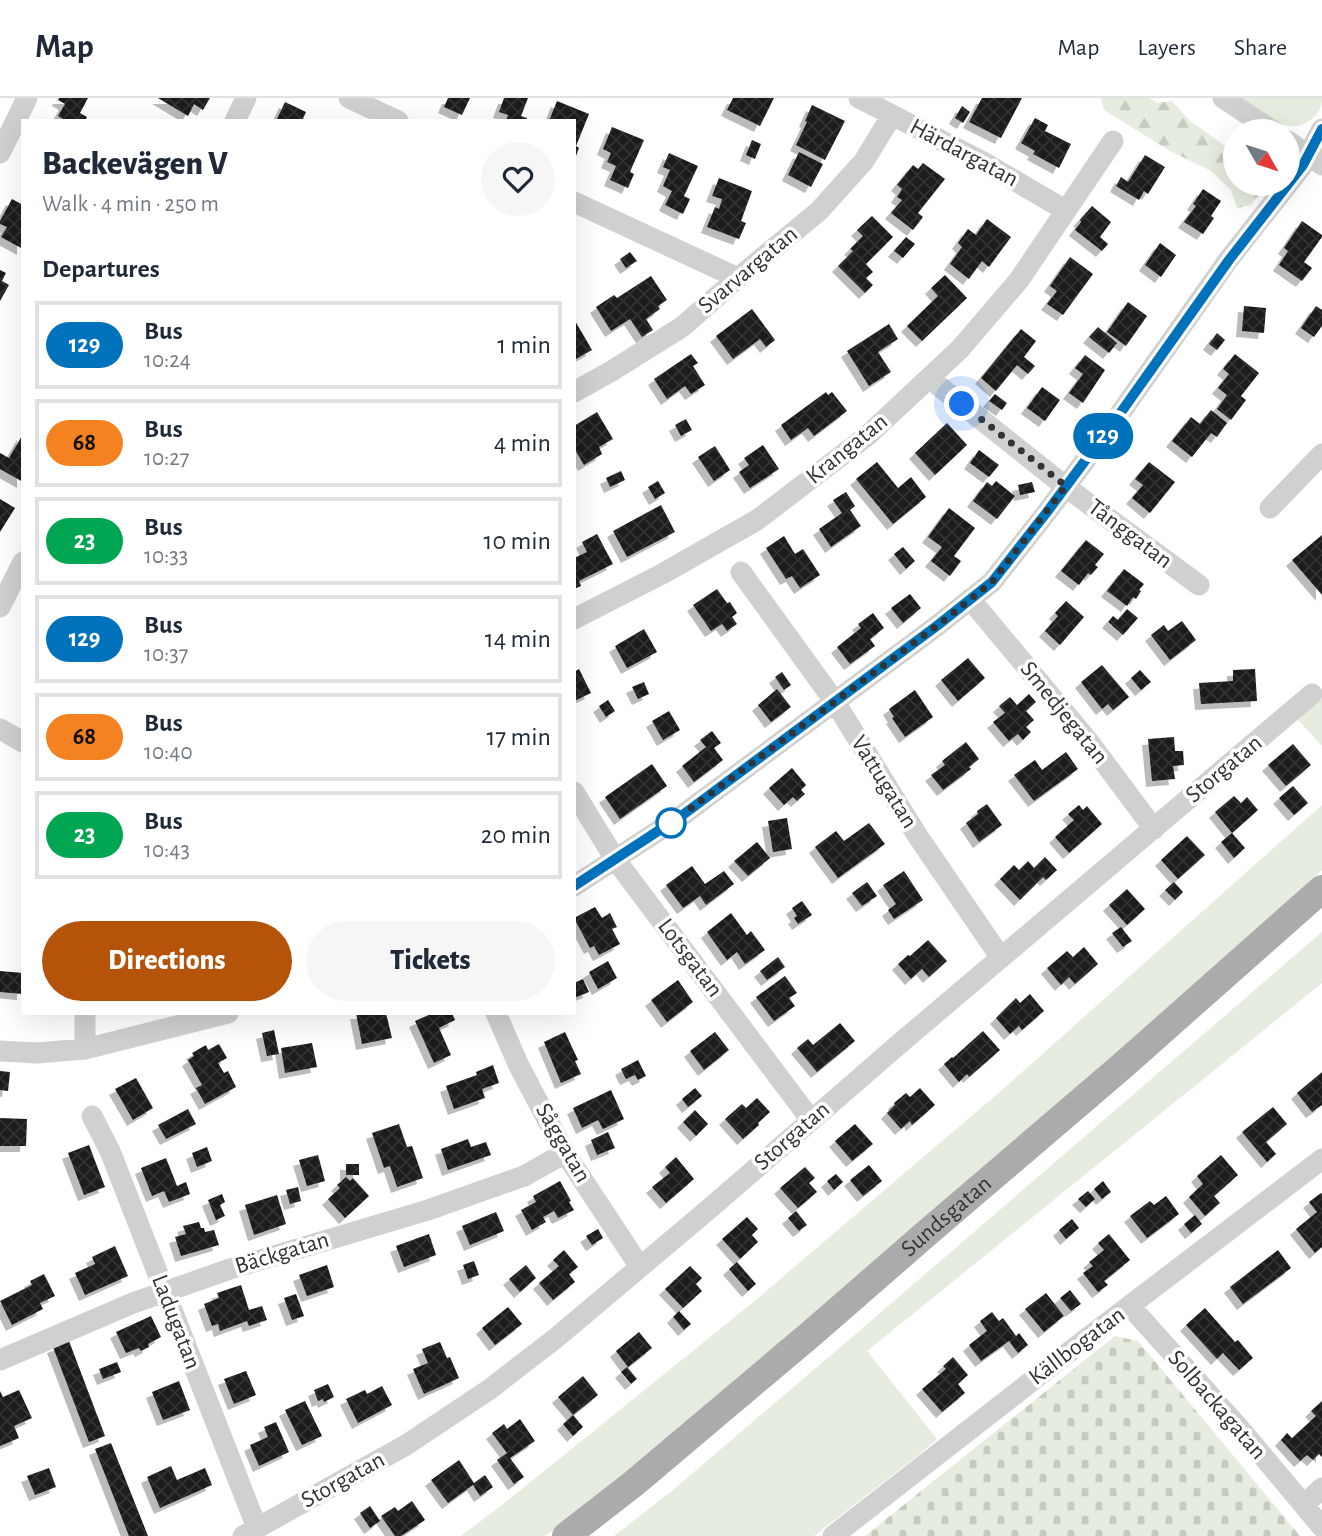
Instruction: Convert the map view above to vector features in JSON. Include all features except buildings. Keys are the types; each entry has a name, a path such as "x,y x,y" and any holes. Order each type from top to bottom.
{"main road":[{"name":"Sundsgatan","path":"566,1536 633,1484 813,1333 1322,889"}],"street":[{"path":"0,153 27,98"},
{"path":"236,119 246,98"},
{"path":"349,98 394,119"},
{"name":"Härdargatan","path":"859,98 985,163 1064,212"},
{"path":"1223,98 1255,119"},
{"name":"Svarvargatan","path":"576,391 682,327 819,211 864,161 892,115"},
{"path":"1315,160 1322,129"},
{"name":"Krangatan","path":"576,618 662,574 757,520 867,436 960,349 1018,280 1113,141"},
{"path":"1300,149 1315,160"},
{"path":"576,885 684,814 992,582 1066,486 1229,260 1303,165 1315,160"},
{"path":"576,203 738,278"},
{"name":"Tånggatan","path":"929,378 1199,586"},
{"path":"1270,508 1322,454"},
{"path":"0,607 21,566"},
{"name":"Vattugatan","path":"741,572 835,702 917,835 1001,958"},
{"name":"Smedjegatan","path":"970,599 1089,742 1154,829"},
{"name":"Storgatan","path":"250,1532 406,1445 490,1389 556,1338 1312,694"},
{"path":"0,729 21,741"},
{"name":"Lotsgatan","path":"576,795 615,859 811,1120"},
{"path":"85,1015 85,1049"},
{"path":"0,1051 37,1053 85,1049 220,1015"},
{"name":"Såggatan","path":"497,1015 519,1066 565,1153 640,1267"},
{"name":"Ladugatan","path":"93,1116 110,1151 164,1292 250,1532"},
{"name":"Bäckgatan","path":"0,1360 133,1303 230,1269 428,1210 524,1176 565,1153"},
{"name":"Källbogatan","path":"833,1536 1322,1159"},
{"name":"Solbackagatan","path":"1130,1306 1241,1430 1322,1527"},
{"path":"1304,1505 1322,1488"}],"green space":[{"path":"1101,98 1149,98 1157,103 1172,101 1189,120 1223,144 1223,182 1211,171 1170,151 1104,110"},
{"path":"1240,98 1322,98 1319,111 1312,119 1300,125 1300,119 1269,119"},
{"path":"1233,196 1258,196 1251,205 1237,208"},
{"path":"1322,699 1322,746 1297,719"},
{"path":"1322,805 1322,870 1204,977 836,1296 602,1493 545,1536 461,1536 751,1304 1002,1090"},
{"path":"1322,932 1322,983 867,1351 937,1439 921,1453 814,1536 614,1536 673,1490 850,1339"},
{"path":"1115,1336 1138,1341 1300,1536 865,1536"}],"bus line":[{"name":"129","path":"576,885 684,814 992,582 1119,415 1229,260 1303,165 1322,129"}],"route":[{"path":"671,823 992,582 1066,486 962,404"}]}
